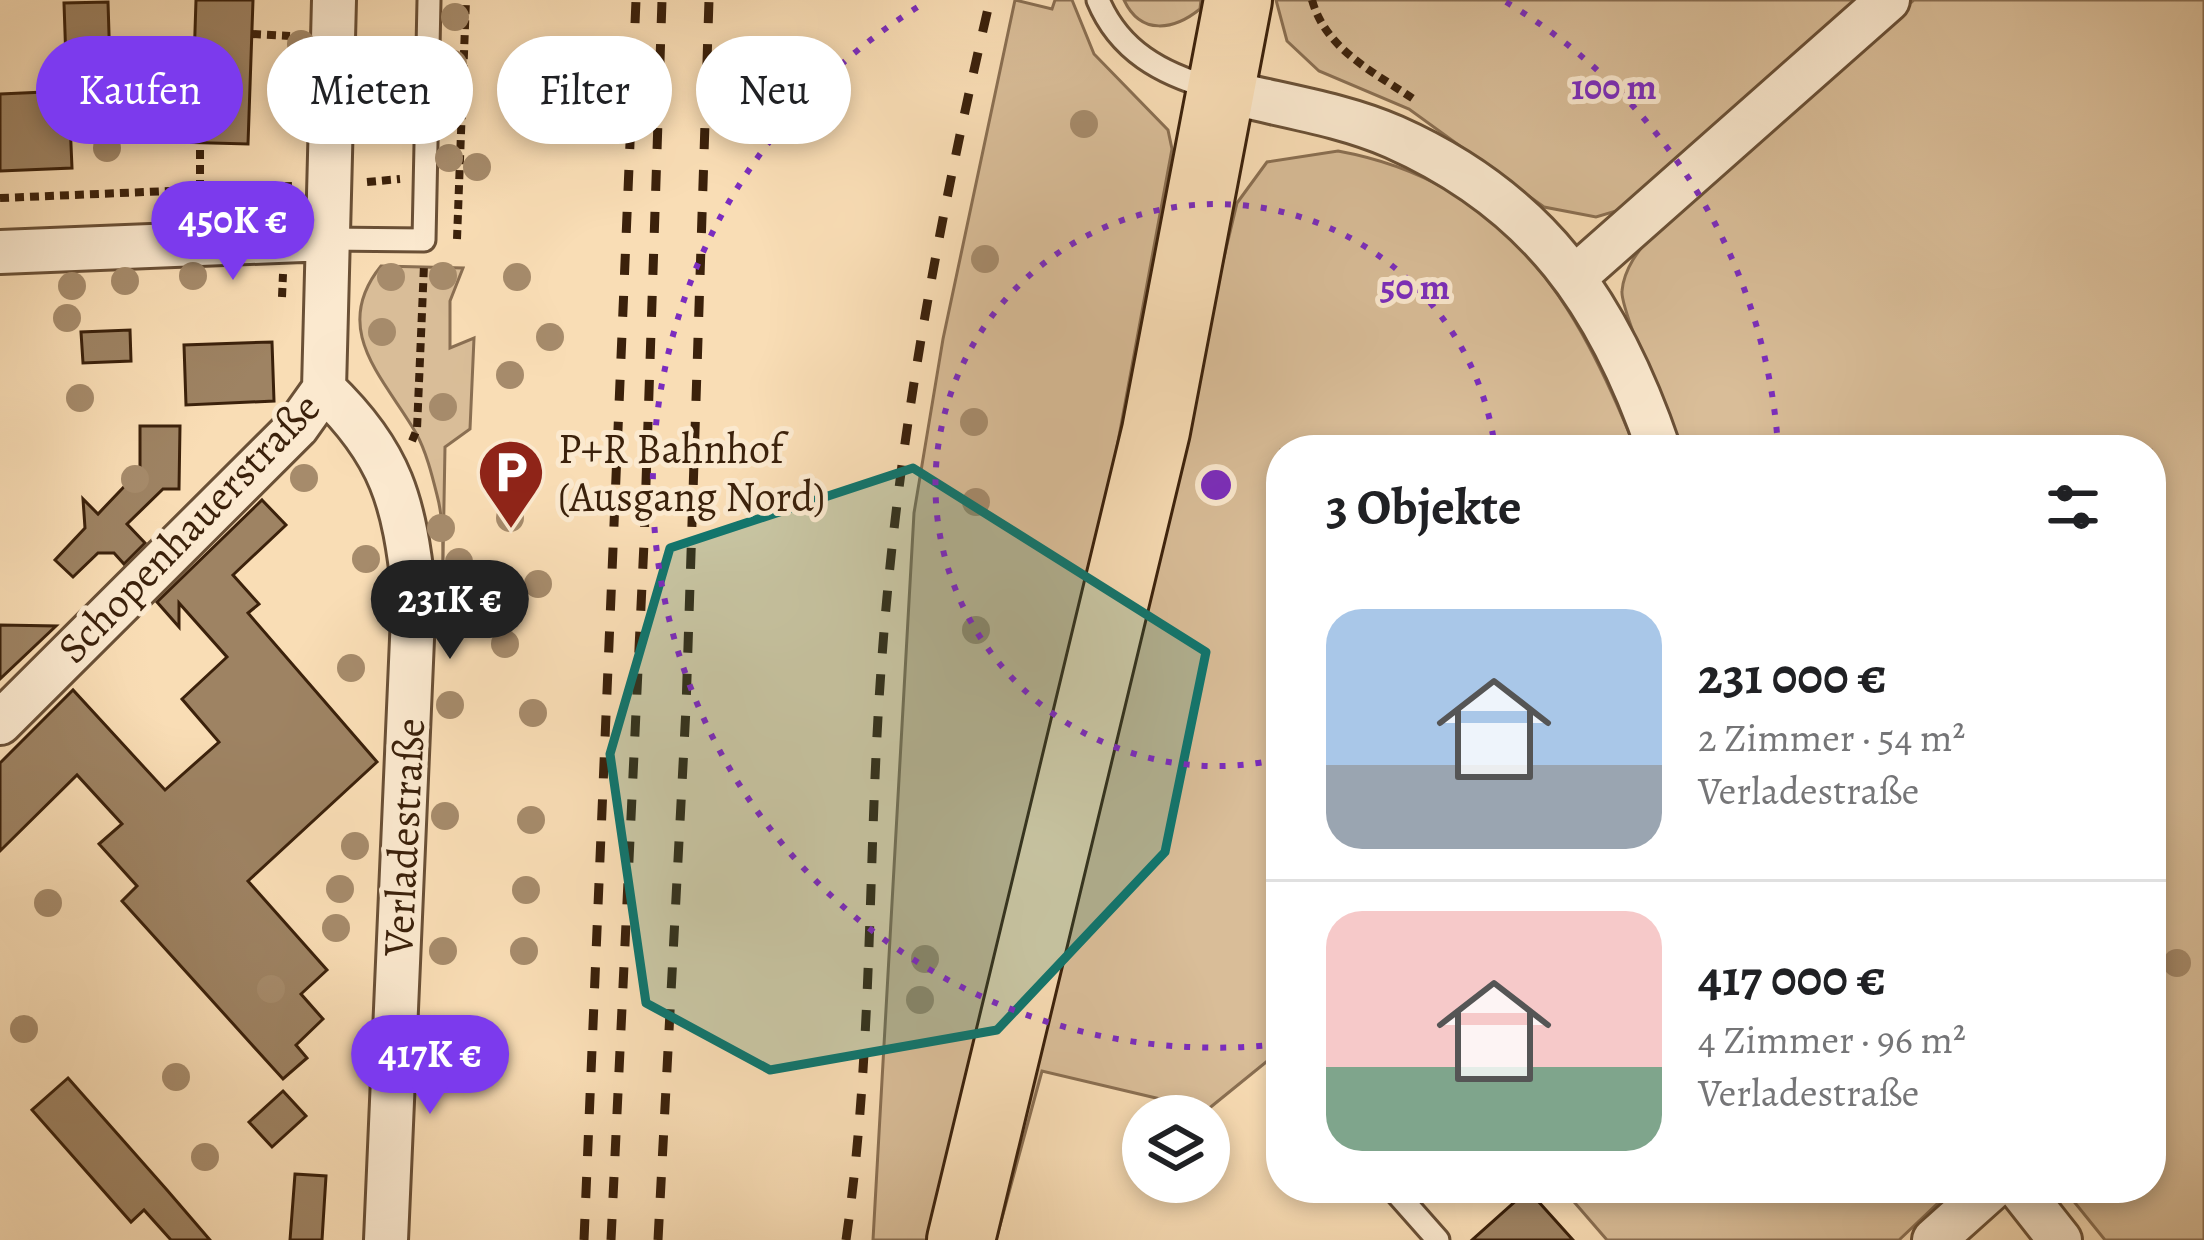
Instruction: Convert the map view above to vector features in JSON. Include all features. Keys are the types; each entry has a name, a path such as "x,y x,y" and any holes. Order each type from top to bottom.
{"main road":[{"path":"961,1240 1156,431 1238,0"}],"street":[{"name":"Schopenhauerstraße","path":"0,723 296,427 324,388 334,0"},
{"path":"1576,276 1888,0"},
{"path":"1224,91 1390,135 1470,178 1517,213 1576,276 1618,348 1653,435"},
{"path":"0,252 327,239"},
{"name":"Verladestraße","path":"324,388 382,456 395,481 414,593 386,1240"},
{"path":"1934,1240 1975,1203"},
{"path":"2031,1203 2060,1240"}],"lane":[{"path":"327,239 424,240 429,0"},
{"path":"1098,0 1122,42 1148,62 1224,91"},
{"path":"1405,1203 1438,1240"}],"path":[{"path":"457,239 466,0"},
{"path":"252,34 290,36"},
{"path":"200,144 200,190"},
{"path":"350,183 408,178"},
{"path":"0,198 286,186"},
{"path":"395,481 417,429 424,240"}],"highlighted area":[{"path":"913,468 1206,652 1165,852 997,1030 770,1070 646,1003 610,754 670,548"}],"shaded area":[{"path":"1015,0 1052,9 1055,0 1072,0 1094,54 1168,130 1172,149 1110,485 932,1240 873,1240 914,513 943,339"},
{"path":"1124,0 1201,0 1200,9 1190,16 1159,26 1139,20"},
{"path":"1276,0 1857,0 1623,209 1596,217 1544,207 1409,109 1319,71 1287,41"},
{"path":"1914,0 2204,0 2204,1240 2105,1240 2075,1203 2166,1203 2166,435 1673,435 1623,302 1626,275 1653,233"},
{"path":"1338,151 1397,167 1448,190 1491,220 1560,299 1588,345 1630,435 1266,435 1266,1062 1226,1095 1144,1095 1042,1071 996,1240 988,1240 1237,203 1267,162"},
{"path":"381,266 463,268 450,301 450,348 474,338 470,429 445,447 442,616 442,524 431,471 420,440 378,373 361,333 366,289"},
{"path":"1575,1203 1938,1203 1899,1240 1607,1240"}],"building":[{"path":"196,0 253,0 248,144 243,144 243,36 195,36"},
{"path":"108,2 109,36 65,36 64,3"},
{"path":"36,92 36,144 71,144 72,168 0,171 0,94"},
{"path":"130,330 131,361 83,363 81,332"},
{"path":"272,342 274,401 186,405 184,345"},
{"path":"140,426 180,426 179,489 163,489 127,524 145,543 124,564 114,553 98,553 73,577 55,560 85,528 83,499 98,514 140,470"},
{"path":"262,500 286,525 233,575 259,604 248,613 377,762 248,881 327,970 301,994 323,1019 296,1045 307,1058 283,1079 122,901 137,886 99,844 122,824 77,775 0,851 0,763 73,690 165,790 219,742 182,699 227,657 179,603 179,627 157,602"},
{"path":"0,625 56,626 0,679"},
{"path":"68,1078 210,1240 171,1240 144,1210 131,1222 32,1110"},
{"path":"283,1091 306,1116 272,1147 249,1122"},
{"path":"295,1174 326,1176 322,1240 290,1240"},
{"path":"1513,1203 1540,1203 1573,1240 1472,1240"}],"railway":[{"path":"584,1240 636,0"},
{"path":"611,1240 644,543 662,0"},
{"path":"658,1240 686,708 709,0"},
{"path":"846,1240 866,1022 877,730 889,574 938,244 990,0"}],"place":[{"name":"P+R Bahnhof (Ausgang Nord)","path":"511,531"}]}
